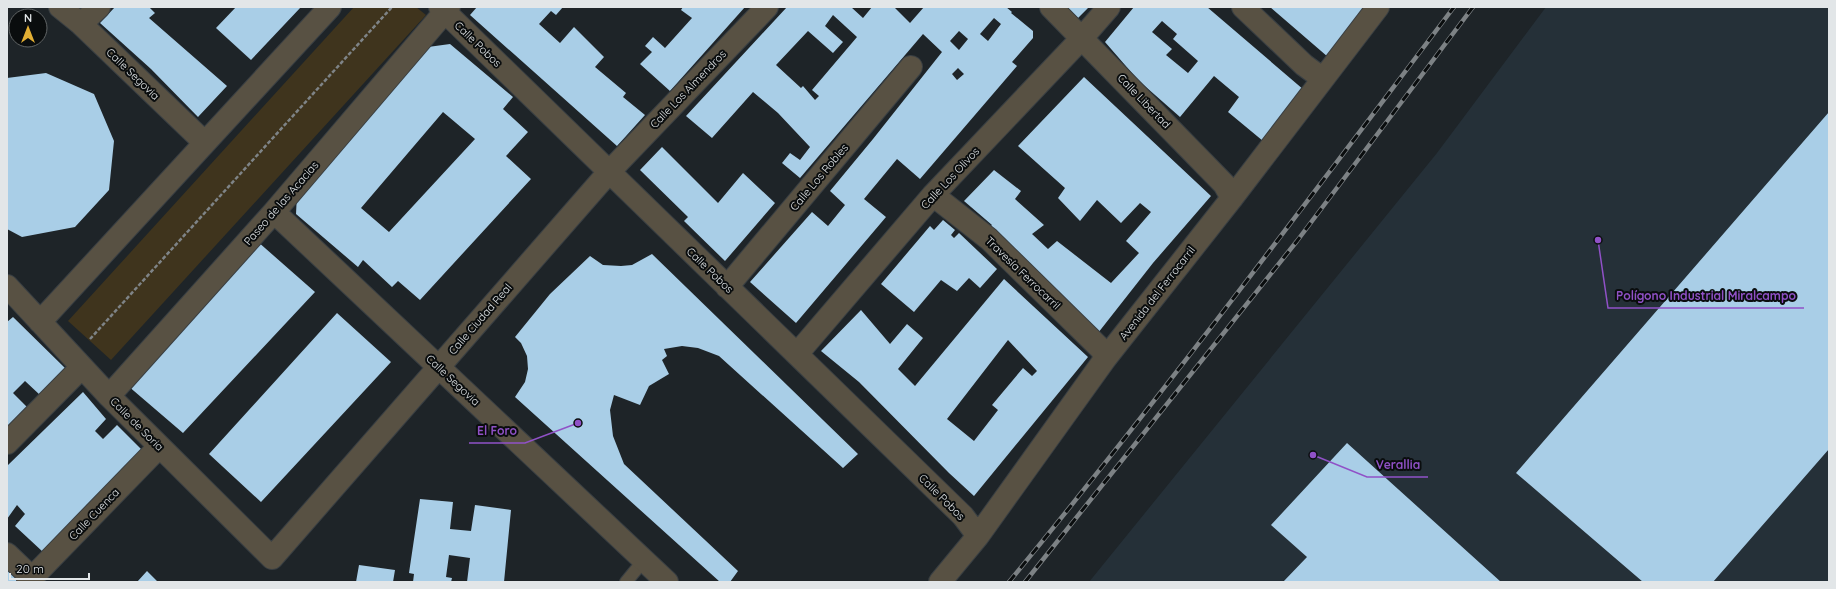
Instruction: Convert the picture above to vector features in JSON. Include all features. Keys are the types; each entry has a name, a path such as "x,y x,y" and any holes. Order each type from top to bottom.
{"street":[{"name":"Calle Segovia","path":"60,7 81,24 204,142"},
{"path":"81,24 99,7"},
{"path":"40,322 204,142 330,7"},
{"name":"Calle Los Almendros","path":"609,172 767,7"},
{"name":"Calle Libertad","path":"1051,7 1224,184 1232,198"},
{"name":"Calle Los Olivos","path":"797,354 933,195 1082,38 1109,7"},
{"path":"1243,7 1304,65 1323,80"},
{"name":"Avenida del Ferrocarril","path":"940,582 978,536 1105,359 1232,198 1378,7"},
{"name":"Calle Pobos","path":"444,9 609,172 963,516 978,536"},
{"name":"Paseo de las Acacias","path":"109,396 274,212 444,9"},
{"name":"Calle Los Robles","path":"727,287 911,67"},
{"name":"Calle Ciudad Real","path":"272,558 438,366 609,172"},
{"name":"Travesía Ferrocarril","path":"933,195 990,238 1102,350 1105,359"},
{"name":"Calle Segovia","path":"274,212 667,582"},
{"name":"Calle de Soria","path":"8,290 159,447 272,558"},
{"path":"7,443 77,361"},
{"name":"Calle Cuenca","path":"30,580 159,447"},
{"path":"7,554 30,580"}],"lane":[{"path":"626,582 644,560"}],"path":[{"path":"77,361 89,340 392,7"}],"shaded area":[{"path":"354,7 416,7 426,15 111,360 68,321"},
{"path":"1546,7 1829,7 1829,582 1089,582 1437,153"}],"building":[{"path":"115,7 149,7 155,13 149,18 227,86 198,117 151,69 100,23"},
{"path":"236,7 301,7 251,60 216,28"},
{"path":"477,7 563,7 556,15 551,11 539,24 560,43 574,27 604,57 595,67 626,93 623,97 645,115 617,146 470,15"},
{"path":"683,7 745,7 670,91 640,64 652,52 645,46 653,37 665,48 692,18 681,10"},
{"path":"787,7 851,7 863,18 872,7 894,7 910,23 924,7 1006,7 1033,31 1033,38 1012,62 1017,66 920,179 897,159 864,199 886,217 796,323 750,282 812,212 828,226 845,205 830,191 942,52 923,34 800,178 782,163 790,153 800,160 810,147 778,113 753,92 712,138 686,116","holes":["833,15 857,37 812,90 819,96 815,100 803,86 801,88 776,65 808,31 833,53 843,42 825,26","994,18 1001,24 988,41 980,34","959,31 968,39 959,50 950,41","958,68 964,74 957,80 952,74"]},
{"path":"1067,7 1089,7 1078,18"},
{"path":"1134,7 1207,7 1304,90 1263,141 1228,112 1239,97 1214,76 1180,117 1138,80 1105,42","holes":["1162,21 1177,34 1173,39 1198,61 1188,73 1166,55 1172,49 1152,32"]},
{"path":"1270,7 1368,7 1328,57"},
{"path":"450,44 513,97 503,109 528,132 506,156 531,179 420,300 398,281 392,287 363,260 358,267 296,214 297,194 428,47","holes":["443,112 475,139 389,232 361,208"]},
{"path":"46,73 94,94 114,141 109,190 75,227 22,237 7,229 7,78"},
{"path":"1084,77 1211,196 1153,263 1098,333 1053,286 988,229 992,225 964,201 994,170 1021,191 1015,199 1044,225 1032,234 1048,249 1057,241 1111,283 1139,253 1126,241 1151,212 1140,203 1121,223 1097,200 1080,221 1058,198 1065,188 1018,146"},
{"path":"1829,112 1829,449 1713,582 1643,582 1516,473"},
{"path":"662,147 718,203 743,173 775,203 725,261 684,221 688,217 640,170"},
{"path":"943,220 955,230 951,235 954,238 959,233 997,269 980,288 969,278 957,291 941,280 914,312 881,284 930,226 934,230"},
{"path":"257,241 315,292 183,433 127,385"},
{"path":"652,254 858,454 843,468 719,356 698,348 682,346 664,349 667,356 662,360 669,374 649,386 640,405 614,395 610,410 613,436 624,464 738,571 730,582 720,582 515,397 525,382 528,369 527,356 521,343 515,337 550,294 590,256 603,265 621,266 632,265"},
{"path":"1004,279 1088,357 974,496 949,473 859,382 821,351 861,310 890,344 907,324 923,338 898,369 915,386","holes":["1008,340 1037,371 1032,376 1023,368 992,405 998,410 974,441 947,419"]},
{"path":"337,313 391,362 261,502 209,454"},
{"path":"13,317 66,369 40,395 25,381 13,393 28,408 7,428 7,322"},
{"path":"83,392 106,419 95,431 103,439 117,425 143,451 43,552 15,526 25,514 17,505 7,519 7,466"},
{"path":"1347,443 1501,582 1283,582 1307,557 1271,525"},
{"path":"420,499 453,502 450,529 471,531 475,505 511,510 504,582 467,582 470,558 449,555 446,577 452,578 451,582 413,582 414,574 409,573"},
{"path":"7,561 23,577 18,582 7,582"},
{"path":"359,565 395,570 393,582 356,582"},
{"path":"147,571 158,582 137,582"}],"railway":[{"path":"1009,582 1179,369 1454,7"},
{"path":"1025,582 1297,241 1473,7"}],"place":[{"name":"Polígono Industrial Miralcampo","path":"1598,240"},
{"name":"El Foro","path":"578,423"},
{"name":"Verallia","path":"1313,455"}]}
